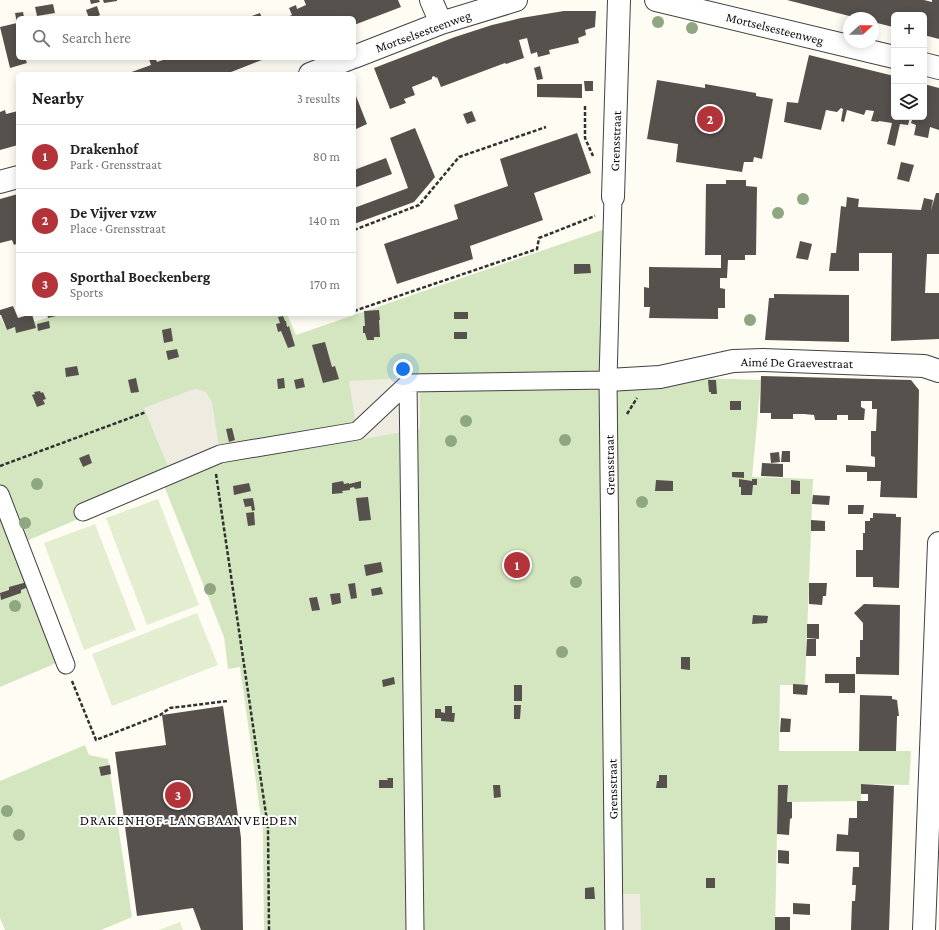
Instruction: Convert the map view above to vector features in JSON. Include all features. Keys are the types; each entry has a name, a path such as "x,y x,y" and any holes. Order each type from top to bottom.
{"street":[{"path":"431,0 441,23"},
{"name":"Mortselsesteenweg","path":"356,56 441,23 516,0"},
{"name":"Grensstraat","path":"614,930 608,380 619,0"},
{"name":"Mortselsesteenweg","path":"656,0 724,8 891,56"},
{"path":"315,72 346,60"},
{"path":"927,65 939,68"},
{"path":"0,182 16,178"},
{"name":"Aimé De Graevestraat","path":"608,380 660,376 733,360 924,366 939,371"},
{"path":"83,512 220,454 356,432 408,383 608,380"},
{"path":"408,383 415,930"},
{"path":"0,494 66,665"},
{"path":"924,930 939,543"}],"path":[{"path":"585,106 585,138 593,158"},
{"path":"356,229 419,205 459,157 546,127"},
{"path":"356,310 537,248 539,238 598,215"},
{"path":"625,417 651,377"},
{"path":"0,466 146,412"},
{"path":"214,457 268,828 269,930"},
{"path":"66,665 96,740 160,715 170,708 228,701"}],"green space":[{"path":"608,228 605,375 761,380 752,477 813,479 805,685 780,685 779,751 911,751 909,785 861,784 861,801 787,802 788,785 778,785 775,930 264,930 263,832 240,667 228,669 224,637 163,483 24,542 61,661 0,687 0,317 7,330 53,316 288,316 296,335 351,316 356,316 356,314"},
{"path":"158,499 199,605 147,625 106,518"},
{"path":"95,524 136,630 84,650 44,543"},
{"path":"197,613 218,665 112,706 92,654"},
{"path":"85,745 89,755 108,759 132,917 101,930 5,930 0,918 0,781"},
{"path":"180,922 183,930 159,930"}],"shaded area":[{"path":"420,377 420,429 358,440 349,381"},
{"path":"196,389 206,392 212,402 220,454 173,479 144,408"},
{"path":"609,894 640,894 641,930 610,930"}],"building":[{"path":"90,0 99,0 100,2 91,4"},
{"path":"103,0 117,0 117,1 104,3"},
{"path":"304,0 398,0 401,7 356,24 356,16 289,16 292,15 289,8 296,5 297,9 306,5"},
{"path":"787,0 924,0 932,2 932,0 939,0 939,39 927,36 927,12 891,12 891,26 879,24 879,12 843,12 843,14"},
{"path":"53,4 55,13 37,16 35,7"},
{"path":"97,6 100,15 88,16 86,10"},
{"path":"564,11 596,11 595,27 585,30 586,35 578,38 579,43 549,50 550,54 538,57 537,52 531,54 527,38 519,40 524,58 506,64 505,63 441,87 437,77 436,78 434,76 432,79 412,87 415,95 404,99 406,103 390,109 374,68 455,37 492,25 521,18"},
{"path":"23,12 24,16 16,16 16,18 15,13"},
{"path":"260,13 261,16 252,16"},
{"path":"16,23 16,60 26,60 27,63 10,68 0,27"},
{"path":"809,55 891,75 891,120 909,120 908,125 900,124 895,146 887,144 892,123 871,121 874,111 866,110 864,115 847,110 844,122 841,121 843,109 841,108 837,112 826,110 821,130 784,122 787,102 798,103"},
{"path":"149,60 156,60 157,62 163,60 262,60 231,72 132,72 151,65"},
{"path":"540,66 543,79 537,80 534,68"},
{"path":"657,80 705,88 705,84 756,93 756,96 773,99 762,159 754,157 753,162 744,162 742,172 676,162 678,144 647,139"},
{"path":"584,81 593,81 593,91 585,91"},
{"path":"537,84 582,84 582,98 537,97"},
{"path":"927,85 939,88 939,130 930,127 928,138 914,135 916,125 911,123 912,120 927,120"},
{"path":"356,96 367,124 356,129"},
{"path":"5,110 6,114 16,112 16,146 0,150 0,112"},
{"path":"472,111 476,121 467,124 463,114"},
{"path":"415,128 435,177 414,202 356,223 356,207 408,188 390,138"},
{"path":"577,133 591,173 534,193 543,220 470,246 473,259 397,284 384,244 458,219 454,205 508,186 500,159"},
{"path":"386,158 392,174 356,187 356,169"},
{"path":"901,162 914,165 909,182 897,179"},
{"path":"726,180 746,180 746,186 757,187 756,255 745,255 745,260 728,260 727,278 720,278 720,288 725,289 725,308 718,308 718,319 649,318 650,307 644,307 644,287 649,288 649,267 721,268 721,255 705,255 706,184 726,184"},
{"path":"936,193 939,193 939,254 927,254 925,293 939,293 939,339 891,341 892,253 859,253 859,271 829,271 831,253 836,253 841,206 846,207 847,197 859,199 858,207 921,210 924,198 933,200 931,210"},
{"path":"16,195 16,244 14,245 12,240 0,243 0,199"},
{"path":"800,241 812,244 808,260 796,258"},
{"path":"574,264 590,264 591,273 574,274"},
{"path":"774,294 849,295 849,342 765,340 769,298 774,298"},
{"path":"13,306 18,318 33,316 36,328 16,333 15,327 7,330 0,315 0,310"},
{"path":"379,310 380,337 374,337 374,340 367,340 365,333 363,333 363,326 365,326 364,311"},
{"path":"454,312 468,312 468,319 454,319"},
{"path":"283,316 287,327 289,326 295,346 288,348 281,331 278,332 276,324 280,323 278,317"},
{"path":"49,321 50,328 38,331 37,324"},
{"path":"171,328 173,341 164,343 162,330"},
{"path":"454,332 467,332 467,339 454,339"},
{"path":"325,342 332,367 335,366 339,379 323,383 312,345"},
{"path":"177,349 179,357 168,360 166,351"},
{"path":"77,366 79,375 66,377 65,368"},
{"path":"761,376 911,380 919,390 917,498 880,497 881,481 867,481 867,472 846,472 846,465 875,467 875,457 871,456 871,431 876,431 877,409 872,409 872,401 861,401 861,407 865,409 864,420 848,420 848,415 837,415 837,420 815,420 814,415 804,414 793,414 793,419 771,419 771,413 760,413"},
{"path":"136,378 139,392 131,393 128,380"},
{"path":"284,378 285,388 278,389 277,379"},
{"path":"303,378 305,387 296,389 294,380"},
{"path":"708,380 716,380 717,394 711,394 711,392 709,392"},
{"path":"40,391 41,393 43,392 46,399 43,400 45,404 37,407 32,395 35,394 34,392"},
{"path":"730,401 741,401 741,410 730,410"},
{"path":"232,428 235,440 229,442 226,429"},
{"path":"782,451 790,451 790,462 781,462"},
{"path":"779,452 780,462 771,463 770,453"},
{"path":"89,454 92,463 83,467 79,458"},
{"path":"762,463 783,464 783,477 761,476"},
{"path":"732,472 744,472 744,478 732,477"},
{"path":"739,479 752,481 752,479 757,479 757,485 753,485 752,495 741,495"},
{"path":"656,480 673,481 673,491 655,491"},
{"path":"791,480 800,481 800,494 791,494"},
{"path":"343,481 344,484 349,484 361,481 361,488 355,489 354,487 350,488 350,490 342,491 343,493 332,494 332,483"},
{"path":"249,483 251,491 234,495 233,486"},
{"path":"813,495 830,496 829,505 812,504"},
{"path":"368,497 371,520 359,521 356,498"},
{"path":"253,498 255,510 252,511 251,506 245,507 243,499"},
{"path":"848,505 864,505 863,514 848,514"},
{"path":"254,512 255,525 248,526 246,513"},
{"path":"873,513 896,514 896,517 901,517 899,588 873,587 873,577 856,577 856,550 863,550 865,521 870,521 870,518 873,518"},
{"path":"811,520 825,521 825,531 811,531"},
{"path":"381,562 383,572 366,576 364,565"},
{"path":"27,582 28,587 21,590 21,593 1,600 0,593 9,590 9,587"},
{"path":"355,583 357,598 351,599 348,584"},
{"path":"809,583 827,583 826,596 823,596 822,605 809,604"},
{"path":"381,587 383,594 372,596 371,589"},
{"path":"340,593 341,603 332,605 330,594"},
{"path":"317,597 320,610 312,611 309,598"},
{"path":"864,604 900,605 899,675 856,674 856,657 860,657 860,640 863,640 863,623 854,613"},
{"path":"753,615 768,616 767,623 752,624"},
{"path":"807,624 819,624 819,639 807,638"},
{"path":"807,639 816,639 816,656 806,656"},
{"path":"681,657 690,657 690,670 681,669"},
{"path":"825,674 855,674 855,693 839,693 839,683 825,683"},
{"path":"394,677 395,684 383,687 382,680"},
{"path":"793,684 808,685 807,695 793,694"},
{"path":"514,685 522,685 522,701 514,701"},
{"path":"860,695 892,696 892,699 897,700 899,716 897,716 896,751 859,751"},
{"path":"514,705 521,705 520,719 514,719"},
{"path":"223,706 241,838 243,930 201,930 193,908 137,916 115,752 166,745 162,715"},
{"path":"445,706 452,706 452,713 455,713 454,722 441,721 441,718 435,718 435,709 441,709 441,712 445,713"},
{"path":"781,718 791,719 790,732 780,732"},
{"path":"110,765 111,774 101,776 99,767"},
{"path":"659,775 667,775 667,788 656,788 657,781 659,781"},
{"path":"387,778 393,778 393,788 379,788 379,780 388,780"},
{"path":"861,784 894,786 889,930 851,930 852,901 855,901 856,885 852,885 853,867 859,867 859,852 836,851 837,834 848,835 849,818 857,818 857,801 868,801 868,794 861,794"},
{"path":"493,785 500,785 501,797 494,798"},
{"path":"778,785 788,785 787,802 792,802 792,818 790,819 789,835 777,834"},
{"path":"778,850 789,851 789,864 778,863"},
{"path":"706,878 715,878 715,888 706,888"},
{"path":"594,887 595,899 585,899 585,888"},
{"path":"793,903 810,904 810,915 793,914"},
{"path":"775,917 790,917 790,930 775,930"}],"place":[{"name":"De Vijver vzw","path":"710,119"},
{"name":"Drakenhof","path":"517,565"},
{"name":"Sporthal Boeckenberg","path":"178,795"}],"district":[{"name":"DRAKENHOF-LANGBAANVELDEN","path":"189,820"}]}
